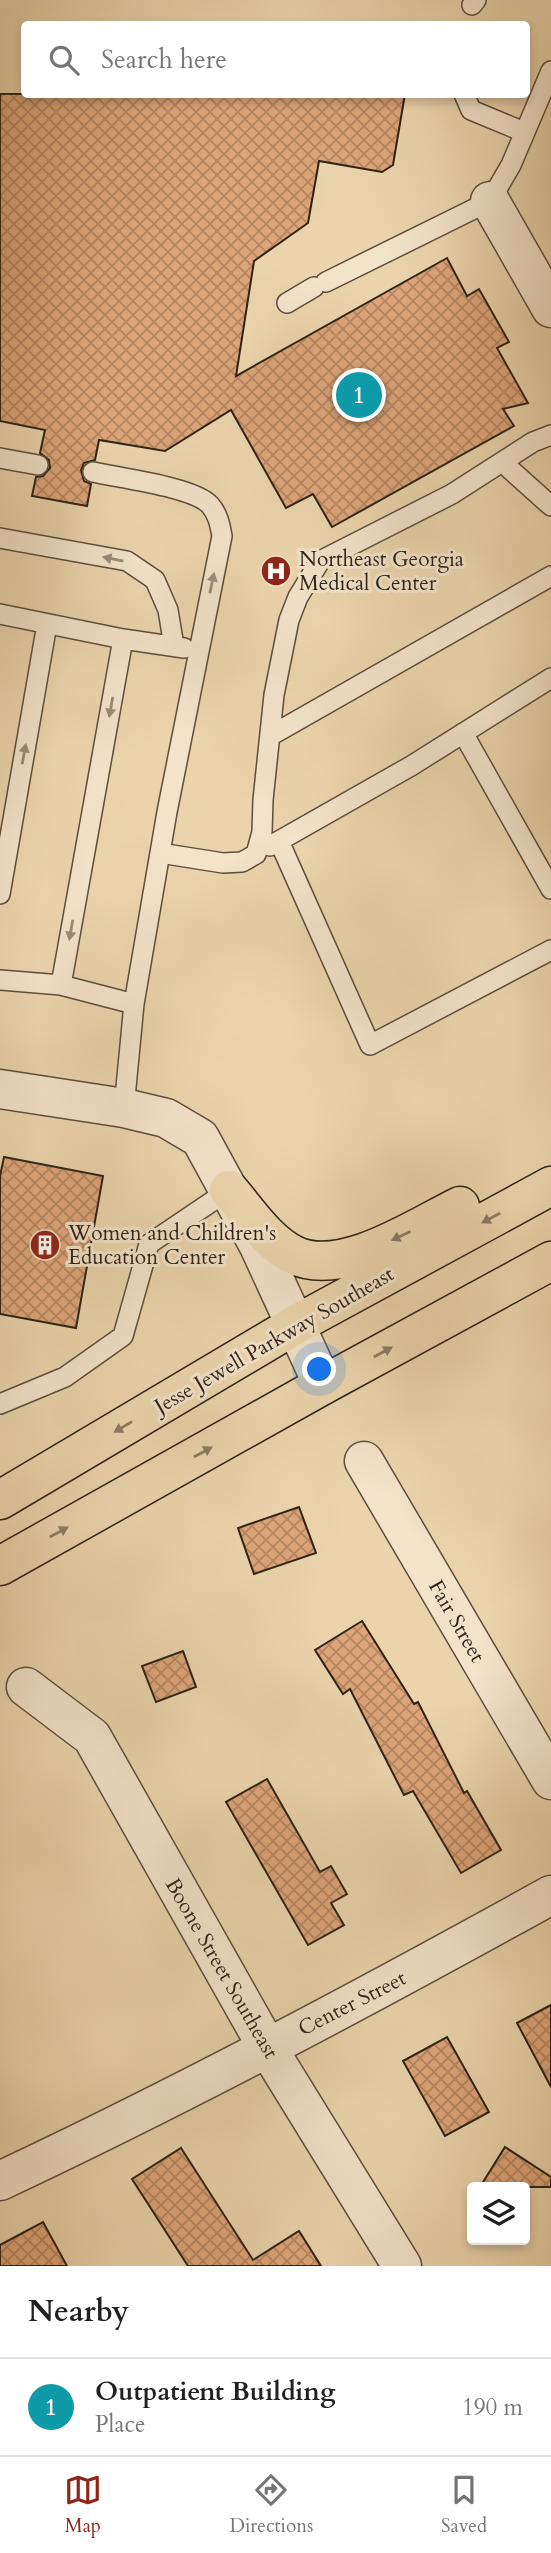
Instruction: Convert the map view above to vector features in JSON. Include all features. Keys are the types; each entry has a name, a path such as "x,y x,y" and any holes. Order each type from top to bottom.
{"main road":[{"path":"229,1190 272,1239 295,1255 327,1262 366,1252 519,1176 551,1165"},
{"name":"Jesse Jewell Parkway Southeast","path":"0,1500 295,1325 551,1186"},
{"path":"0,1566 551,1261"}],"street":[{"path":"490,201 551,308"},
{"path":"0,1089 124,1108 166,1118 200,1138 259,1246 323,1385"},
{"name":"Fair Street","path":"364,1461 551,1780"},
{"name":"Boone Street Southeast","path":"26,1687 92,1737 267,2047 402,2266"},
{"name":"Center Street","path":"0,2181 153,2108 551,1895"}],"lane":[{"path":"287,303 490,201 511,165 551,71"},
{"path":"466,98 471,110 524,132"},
{"path":"256,854 262,832 274,695 289,620 298,597 320,561 452,494 533,442 551,435"},
{"path":"0,458 38,465"},
{"path":"502,462 551,506"},
{"path":"93,472 194,494 210,505 218,519 222,536 160,853 134,1004 124,1108"},
{"path":"0,538 127,562 155,580 168,610 174,646"},
{"path":"270,736 551,576"},
{"path":"0,614 123,639 199,650"},
{"path":"0,894 47,624"},
{"path":"61,985 123,639"},
{"path":"160,853 223,863 242,862 411,766 551,678"},
{"path":"463,733 551,889"},
{"path":"279,841 370,1045 551,950"},
{"path":"0,981 61,985 134,1004"},
{"path":"0,1404 65,1377 123,1336 149,1244 229,1190"}],"building":[{"path":"0,94 21,94 21,98 404,98 393,165 382,172 319,161 308,223 254,261 236,376 447,258 467,296 479,289 509,342 497,348 528,403 503,409 514,426 332,527 313,494 286,508 231,410 165,451 99,440 95,460 84,463 81,470 84,481 91,484 87,506 32,496 36,477 43,476 50,468 49,460 40,453 45,430 0,421"},
{"name":"Women and Children's Education Center","path":"4,1157 103,1176 76,1328 0,1314 0,1176"},
{"path":"299,1507 316,1553 254,1574 238,1528"},
{"path":"362,1621 414,1704 418,1702 464,1793 467,1791 501,1850 461,1873 413,1791 404,1795 350,1689 343,1694 315,1650"},
{"path":"183,1651 196,1687 156,1702 142,1666"},
{"path":"267,1779 320,1872 331,1866 347,1894 331,1903 344,1925 308,1945 226,1802"},
{"path":"551,2005 551,2087 517,2023"},
{"path":"447,2037 489,2112 445,2136 403,2061"},
{"path":"505,2147 551,2177 551,2187 530,2187 530,2182 483,2182"},
{"path":"181,2148 253,2260 299,2231 321,2266 188,2266 132,2179"},
{"path":"43,2222 67,2266 0,2266 0,2245"}],"place":[{"name":"Outpatient Building","path":"359,395"},
{"name":"Northeast Georgia Medical Center","path":"276,571"},
{"name":"Women and Children's Education Center","path":"45,1245"}]}
